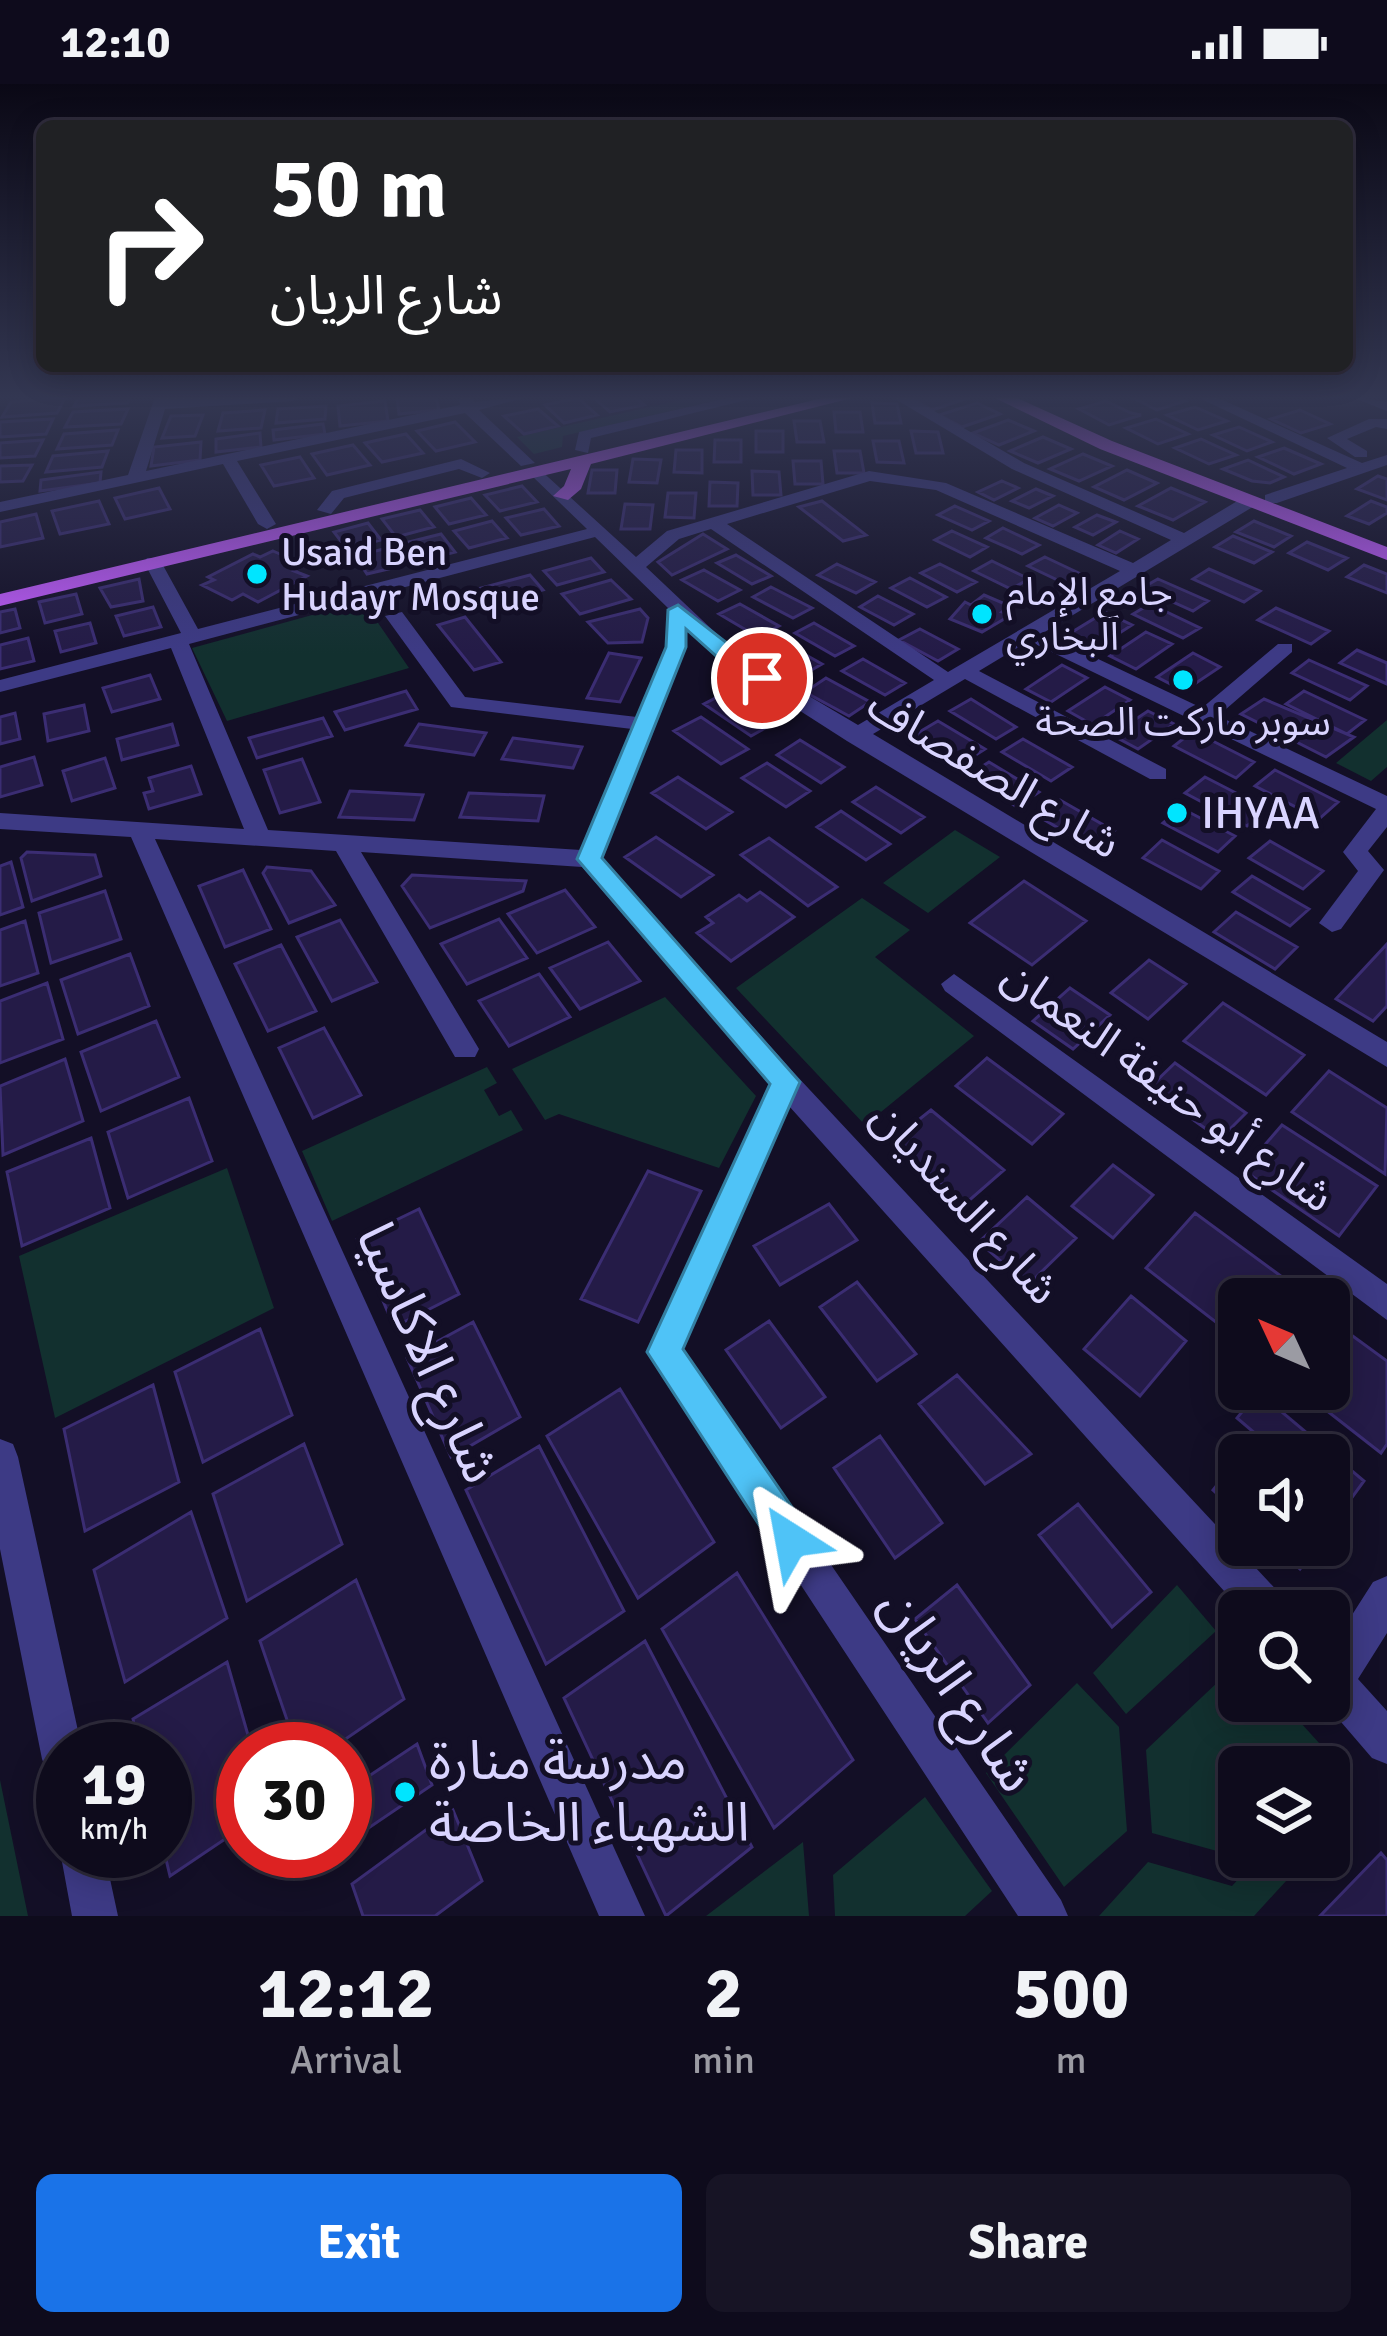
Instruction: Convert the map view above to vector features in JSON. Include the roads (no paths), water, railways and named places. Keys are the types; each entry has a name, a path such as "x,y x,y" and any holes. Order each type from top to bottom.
{"main road":[{"path":"0,586 442,482"},
{"path":"0,600 470,482"},
{"path":"562,496 574,482"},
{"path":"1216,482 1387,543"},
{"path":"1218,482 1387,554"}],"street":[{"path":"0,507 118,482"},
{"path":"242,482 267,524"},
{"name":"شارع الصفصاف","path":"548,482 731,658 1387,1056"},
{"path":"638,565 673,536 848,482"},
{"path":"915,482 940,486 1134,570"},
{"path":"1055,482 1185,540"},
{"path":"855,736 1185,540 1303,482"},
{"path":"714,523 956,676 1158,774"},
{"path":"0,686 599,531"},
{"path":"153,562 259,838"},
{"path":"0,821 590,859 676,647 678,610"},
{"path":"395,616 458,703 644,724"},
{"path":"1028,633 1387,808 1355,851 1372,870 1332,923"},
{"path":"1204,717 1285,648"},
{"name":"شارع الاكاسيا","path":"140,831 622,1916"},
{"path":"344,844 465,1049"},
{"name":"شارع السنديان","path":"590,859 785,1082 1250,1590"},
{"name":"شارع أبو حنيفة النعمان","path":"954,984 1387,1304"},
{"name":"شارع الريان","path":"785,1082 664,1352 1045,1916"},
{"path":"0,1457 55,1722"},
{"path":"1350,1652 1387,1596"},
{"path":"1350,1701 1387,1742"},
{"path":"87,1878 95,1916"}],"place":[{"name":"Usaid Ben Hudayr Mosque","path":"257,574"},
{"name":"جامع الإمام البخاري","path":"982,614"},
{"name":"سوبر ماركت الصحة","path":"1183,680"},
{"name":"IHYAA","path":"1177,813"},
{"name":"مدرسة منارة الشهباء الخاصة","path":"405,1792"}]}
